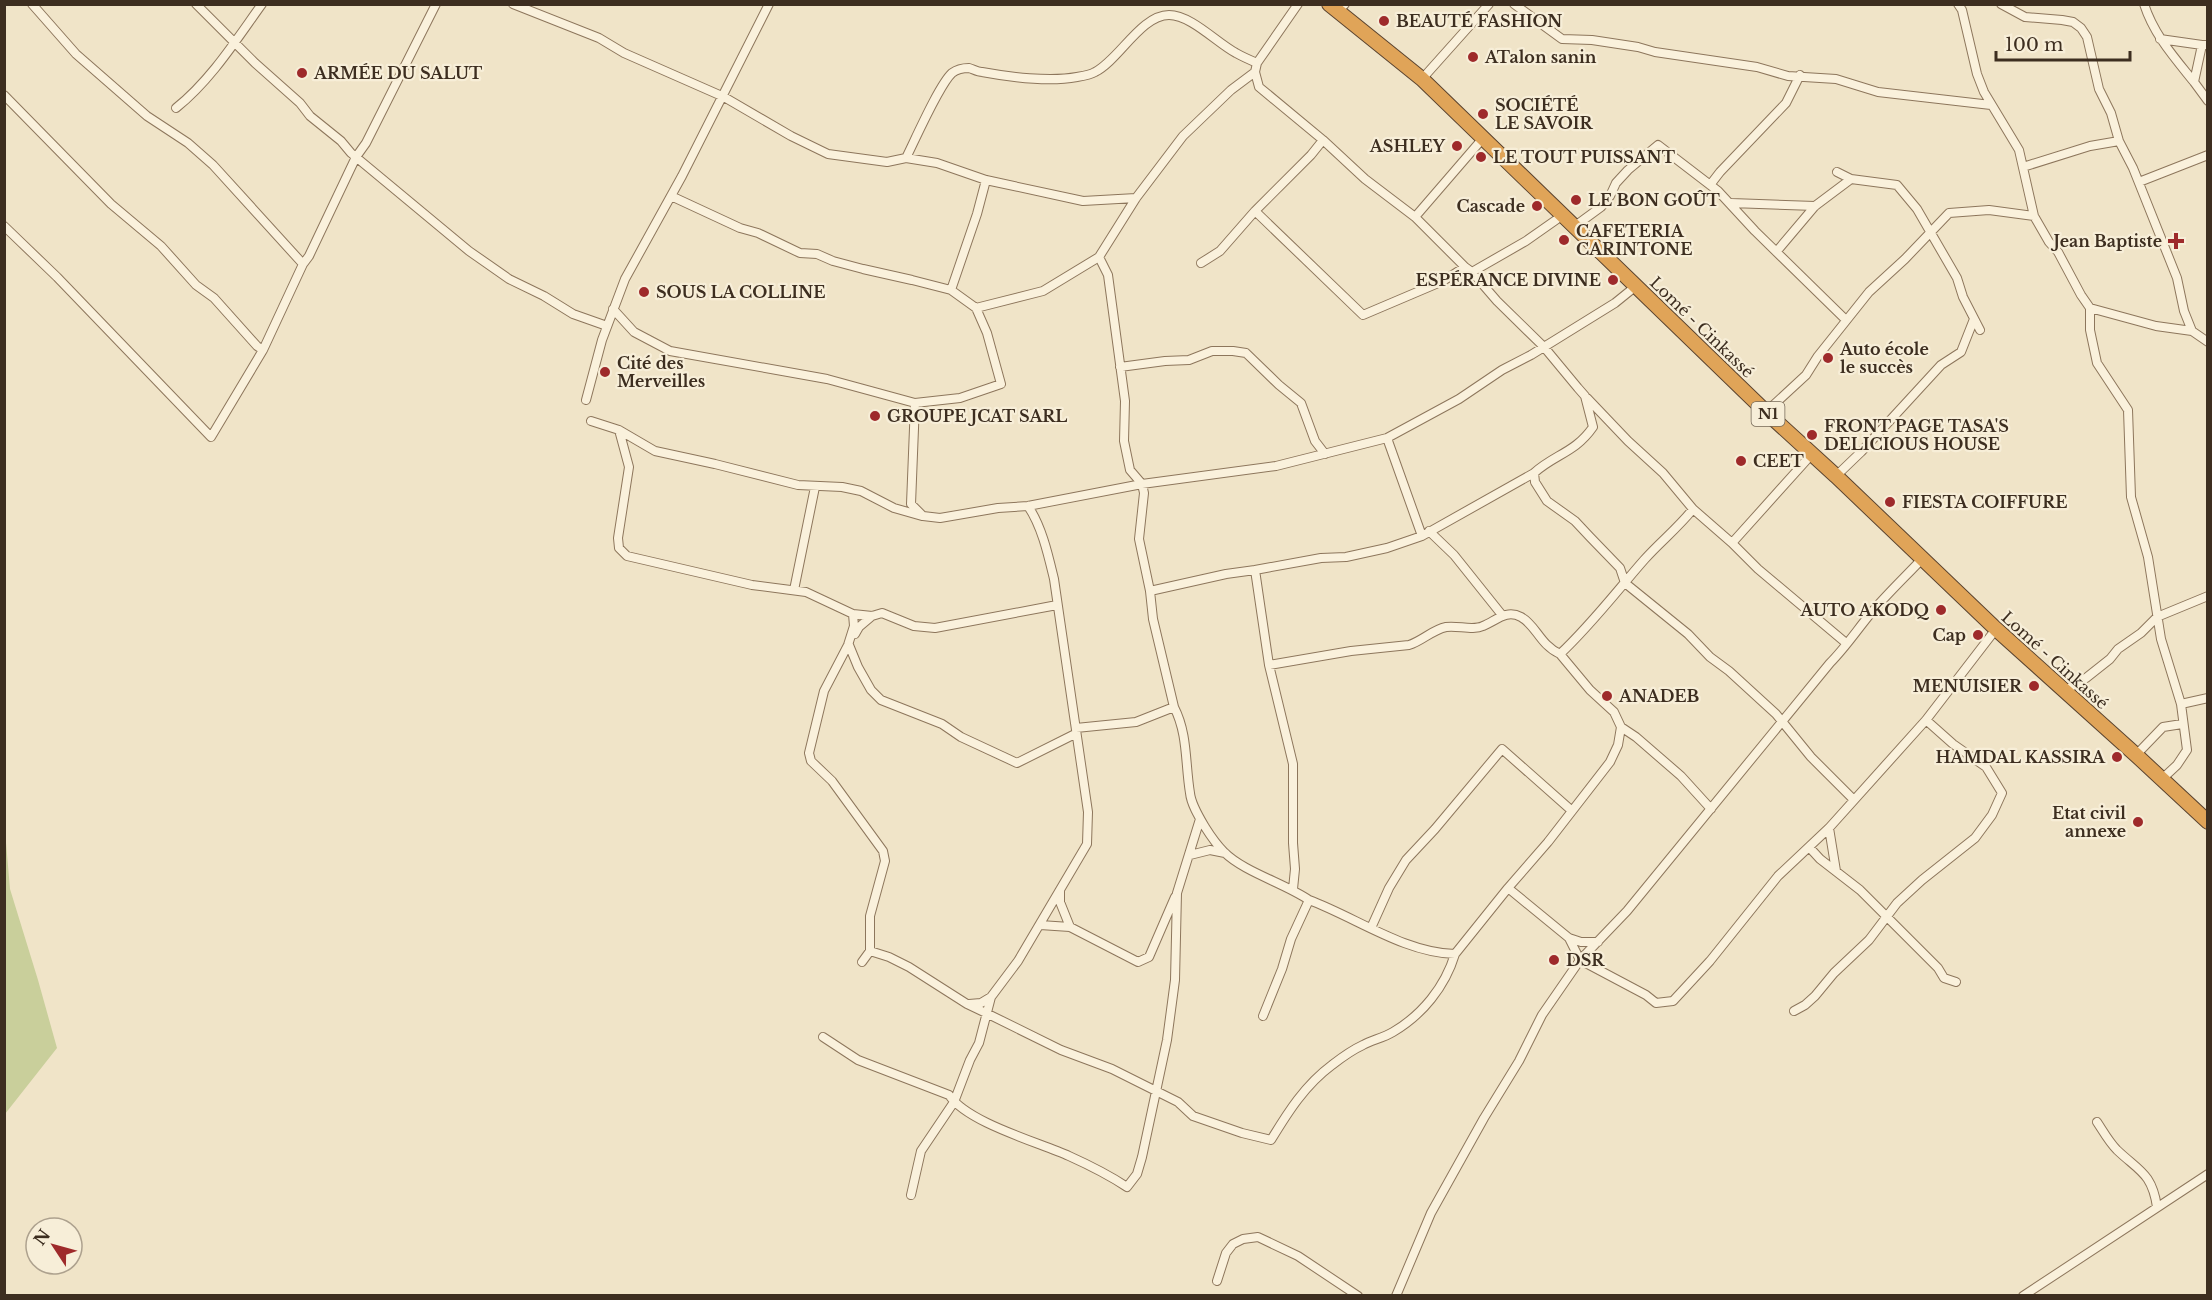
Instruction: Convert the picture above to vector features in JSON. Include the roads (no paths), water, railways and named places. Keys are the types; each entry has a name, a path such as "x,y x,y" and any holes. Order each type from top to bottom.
{"highway":[{"name":"Lomé - Cinkassé","path":"1338,7 1422,79 1484,137 1766,412 1996,629 2136,754 2208,822"}],"street":[{"path":"32,4 76,54 147,116 188,143 213,165 303,264"},
{"path":"196,4 310,116 469,251 509,279 544,296 573,314 607,326"},
{"path":"176,108 193,93 262,4"},
{"path":"4,226 57,277 211,437 263,350 356,157 366,143 436,4"},
{"path":"513,4 599,38 624,53 724,97 791,136 828,154 887,162 906,158 937,163 986,180 1083,201 1136,198"},
{"path":"586,400 607,326 625,279 724,97 770,4"},
{"path":"1298,4 1257,63 1255,72 1259,87 1323,140 1365,179 1415,217 1544,347 1584,396 1663,473 1693,509 1758,569 1846,644"},
{"path":"1422,79 1489,4"},
{"path":"1514,4 1562,39 1592,40 1638,47 1655,52 1757,67 1788,76 1836,79 1878,92 1991,105"},
{"path":"1958,4 1962,10 1977,74 1991,105 2019,150 2034,216 2090,308 2090,330 2097,363 2128,410 2132,497 2148,558 2157,617 2181,704 2187,750 2177,765 2162,779"},
{"path":"2001,4 2025,17 2073,22 2082,28 2099,89 2111,113 2119,141 2139,182 2177,278 2184,311 2192,331"},
{"path":"2144,4 2169,54 2177,60 2208,101"},
{"path":"906,158 950,74 958,70 968,68 980,72 1028,78 1065,79 1089,74 1096,72 1119,53 1149,23 1159,17 1172,15 1182,17 1235,53 1257,63"},
{"path":"2160,39 2205,45 2194,82"},
{"path":"976,308 1043,291 1099,257 1136,198 1183,136 1231,90 1255,72"},
{"path":"1710,185 1786,103 1800,75"},
{"path":"4,95 111,204 161,246 196,285 214,298 263,350"},
{"path":"1415,217 1484,137"},
{"path":"1201,263 1220,251 1323,140"},
{"path":"2023,167 2090,146 2119,141"},
{"path":"1575,226 1601,207 1611,196 1616,183 1658,145 1731,203 1755,231 1846,320"},
{"path":"2139,182 2208,155"},
{"path":"1837,172 1851,179 1897,185 1917,209 1957,278 1980,330"},
{"path":"1777,251 1815,206 1851,179"},
{"path":"951,290 986,180"},
{"path":"613,309 634,332 670,351 827,379 915,403 960,398 1001,384 987,333 976,308 951,290 833,261 817,254 800,253 671,196"},
{"path":"1731,203 1788,207 1815,206"},
{"path":"1766,412 1806,375 1869,292 1949,213 1989,210 2034,216"},
{"path":"1255,211 1363,315 1443,281 1526,241 1563,215"},
{"path":"1099,257 1108,275 1125,401 1124,441 1130,470 1142,484 1144,493 1139,539 1150,591 1153,620 1174,707 1182,723 1190,794 1200,819 1225,853"},
{"path":"591,421 619,430 655,451 815,487 842,487 861,491 894,508 940,518 998,508 1028,506 1142,484 1267,467 1387,438 1460,399 1502,370 1615,303 1636,286"},
{"path":"2090,308 2156,326 2192,331 2208,342"},
{"path":"1836,476 1941,365 1961,352 1974,319"},
{"path":"1120,367 1189,360 1212,351 1246,353 1301,403 1316,441 1325,454"},
{"path":"1150,591 1226,574 1321,558 1346,557 1387,548 1426,533 1534,473 1542,465 1576,446 1593,427 1584,396"},
{"path":"915,403 911,504 923,516"},
{"path":"619,430 629,466 618,538 619,548 627,556 752,585 806,592 853,614 872,616 882,613 914,626 935,628 1057,605"},
{"path":"1387,438 1426,533 1454,555 1502,615"},
{"path":"1732,543 1812,454"},
{"path":"1534,473 1535,482 1547,501 1575,521 1620,568 1625,583 1688,634 1710,657 1729,671 1783,720 1810,757 1853,799"},
{"path":"794,590 815,487"},
{"path":"967,1004 981,1003 991,997 1018,962 1087,844 1088,812 1054,579 1045,544 1034,514 1028,506"},
{"path":"1560,654 1577,639 1693,509"},
{"path":"1396,1296 1431,1213 1449,1179 1519,1061 1542,1015 1580,960 1627,911 1783,720 1842,652 1873,611 1923,559"},
{"path":"1255,570 1269,665 1293,764 1295,869 1293,889"},
{"path":"2064,691 2086,678 2110,659 2118,649 2141,633 2157,617 2208,596"},
{"path":"853,614 854,626 848,645 865,679 881,700 942,724 961,737 1017,763 1076,731 1136,722 1174,707"},
{"path":"1269,665 1351,651 1409,645 1429,633 1448,627 1480,628 1502,615 1517,615 1526,620 1542,642 1560,654 1590,690 1614,712 1621,727 1681,776 1711,809"},
{"path":"862,962 870,951 870,916 885,861 883,851 853,807 812,761 808,753 824,691 859,627 872,616"},
{"path":"1569,938 1580,960 1646,995 1656,1003 1673,1001 1710,961 1778,876 1829,828 1926,720 1996,629"},
{"path":"2181,704 2208,698"},
{"path":"1794,1011 1815,996 1834,973 1869,940 1898,903 1922,880 1975,838 1992,815 2002,793 1986,767 1953,744 1926,720"},
{"path":"2136,754 2163,727 2182,724"},
{"path":"870,951 909,967 967,1004 1061,1050 1112,1069 1178,1102 1193,1116 1242,1133 1271,1140 1305,1090 1332,1065 1362,1045 1393,1032 1428,1005 1445,977 1455,954 1548,842 1610,762 1621,727"},
{"path":"1371,928 1389,888 1406,860 1502,749 1571,810"},
{"path":"1040,925 1070,927 1138,962 1149,957 1177,893 1200,819"},
{"path":"1829,828 1836,871"},
{"path":"1809,847 1820,859 1860,890 1938,968 1944,978 1956,982"},
{"path":"1190,855 1210,850 1225,853 1309,900 1371,928 1440,954 1455,954"},
{"path":"1060,888 1060,903 1070,927"},
{"path":"1508,888 1569,938 1581,942 1598,942"},
{"path":"824,1037 858,1060 949,1095 954,1102 988,1122 1024,1139 1068,1155 1127,1187 1137,1174 1142,1157 1167,1040 1175,980 1177,893"},
{"path":"1263,1016 1291,939 1309,900"},
{"path":"910,1195 921,1151 954,1102 979,1043 991,997"},
{"path":"2097,1122 2115,1148 2148,1177 2157,1207"},
{"path":"2023,1296 2208,1174"},
{"path":"1216,1281 1226,1253 1233,1244 1243,1239 1258,1237 1298,1256 1358,1296"}],"place":[{"name":"BEAUTÉ FASHION","path":"1384,21"},
{"name":"ATalon sanin","path":"1473,57"},
{"name":"ARMÉE DU SALUT","path":"302,73"},
{"name":"SOCIÉTÉ LE SAVOIR","path":"1483,114"},
{"name":"ASHLEY","path":"1457,146"},
{"name":"LE TOUT PUISSANT","path":"1481,157"},
{"name":"LE BON GOÛT","path":"1576,200"},
{"name":"Cascade","path":"1537,206"},
{"name":"CAFETERIA CARINTONE","path":"1564,240"},
{"name":"Jean Baptiste","path":"2176,241"},
{"name":"ESPÉRANCE DIVINE","path":"1613,280"},
{"name":"SOUS LA COLLINE","path":"644,292"},
{"name":"Auto école le succès","path":"1828,358"},
{"name":"Cité des Merveilles","path":"605,372"},
{"name":"GROUPE JCAT SARL","path":"875,416"},
{"name":"FRONT PAGE TASA'S DELICIOUS HOUSE","path":"1812,435"},
{"name":"CEET","path":"1741,461"},
{"name":"FIESTA COIFFURE","path":"1890,502"},
{"name":"AUTO AKODQ","path":"1941,610"},
{"name":"Cap","path":"1978,635"},
{"name":"MENUISIER","path":"2034,686"},
{"name":"ANADEB","path":"1607,696"},
{"name":"HAMDAL KASSIRA","path":"2117,757"},
{"name":"Etat civil annexe","path":"2138,822"},
{"name":"DSR","path":"1554,960"}]}
